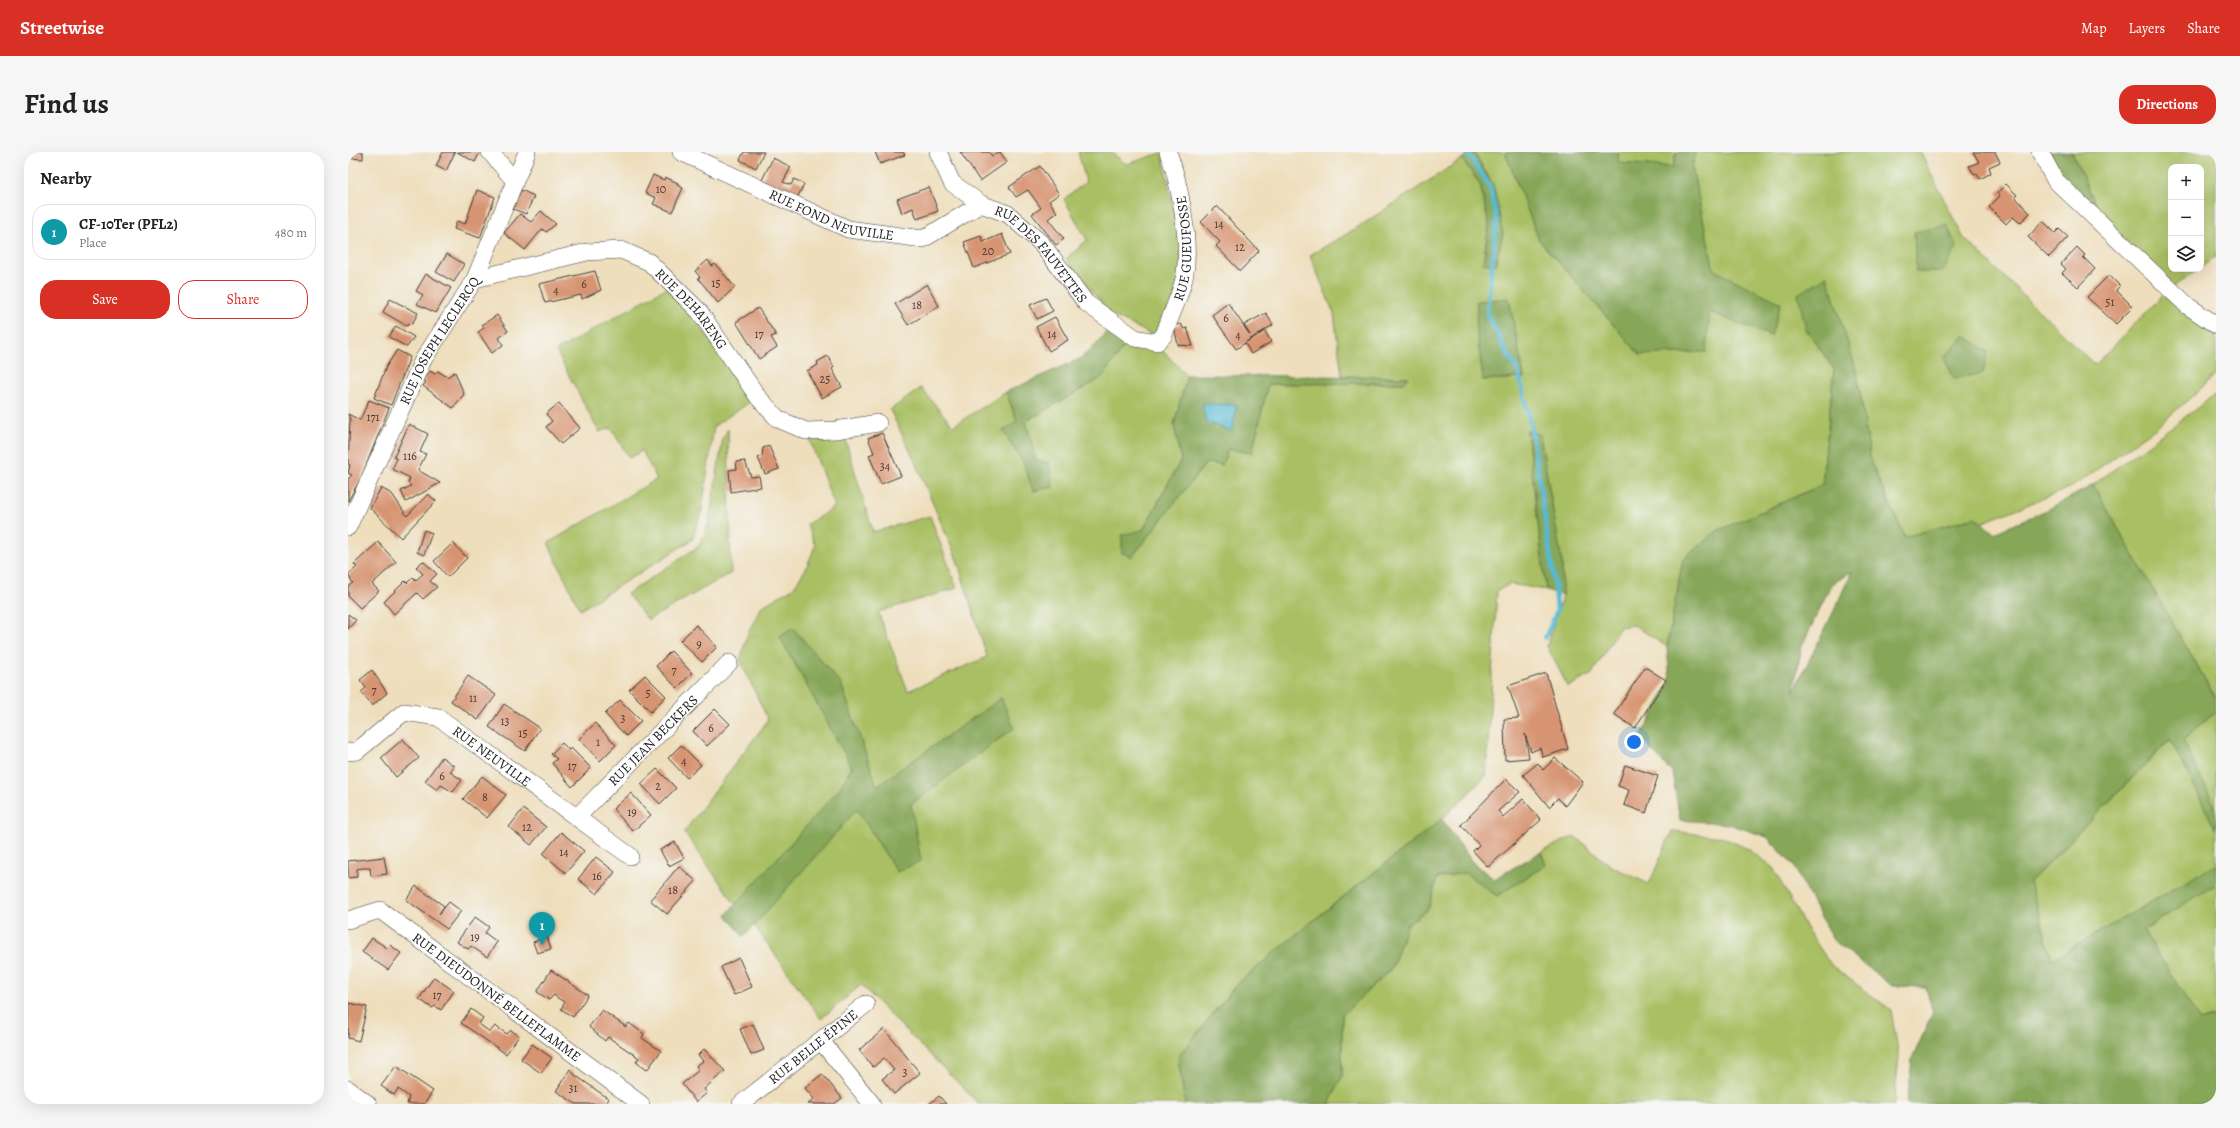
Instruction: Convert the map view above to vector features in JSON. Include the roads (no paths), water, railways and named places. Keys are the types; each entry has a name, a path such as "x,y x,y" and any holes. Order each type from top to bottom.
{"street":[{"path":"490,152 514,180"},
{"name":"RUE JOSEPH LECLERCQ","path":"348,527 423,360 475,279 514,180 527,152"},
{"name":"RUE FOND NEUVILLE","path":"681,152 848,229 923,239 981,204"},
{"name":"RUE DES FAUVETTES","path":"938,152 952,183 981,204 1008,214 1042,244 1086,303 1135,338 1157,342"},
{"name":"RUE GUEUFOSSE","path":"1157,342 1164,335 1185,275 1187,246 1174,168 1168,152"},
{"path":"2040,152 2055,180 2188,306 2216,325"},
{"name":"RUE DEHARENG","path":"475,279 587,252 621,250 649,262 700,311 758,397 778,419 806,431 836,430 878,423"},
{"name":"RUE JEAN BECKERS","path":"576,817 729,663"},
{"name":"RUE NEUVILLE","path":"348,752 357,751 404,712 438,717 630,856"},
{"name":"RUE DIEUDONNÉ BELLEFLAMME","path":"348,920 380,910 641,1104"},
{"name":"RUE BELLE ÉPINE","path":"741,1104 866,1004"},
{"path":"821,1040 872,1104"},
{"path":"348,1089 368,1104"}],"water":[{"path":"1202,404 1237,405 1232,431 1206,422"}],"waterway":[{"path":"1465,152 1469,155 1490,187 1497,219 1487,312 1503,347 1518,371 1531,425 1555,587 1557,611 1545,638"}],"place":[{"name":"CF-10Ter (PFL2)","path":"542,945"}]}
